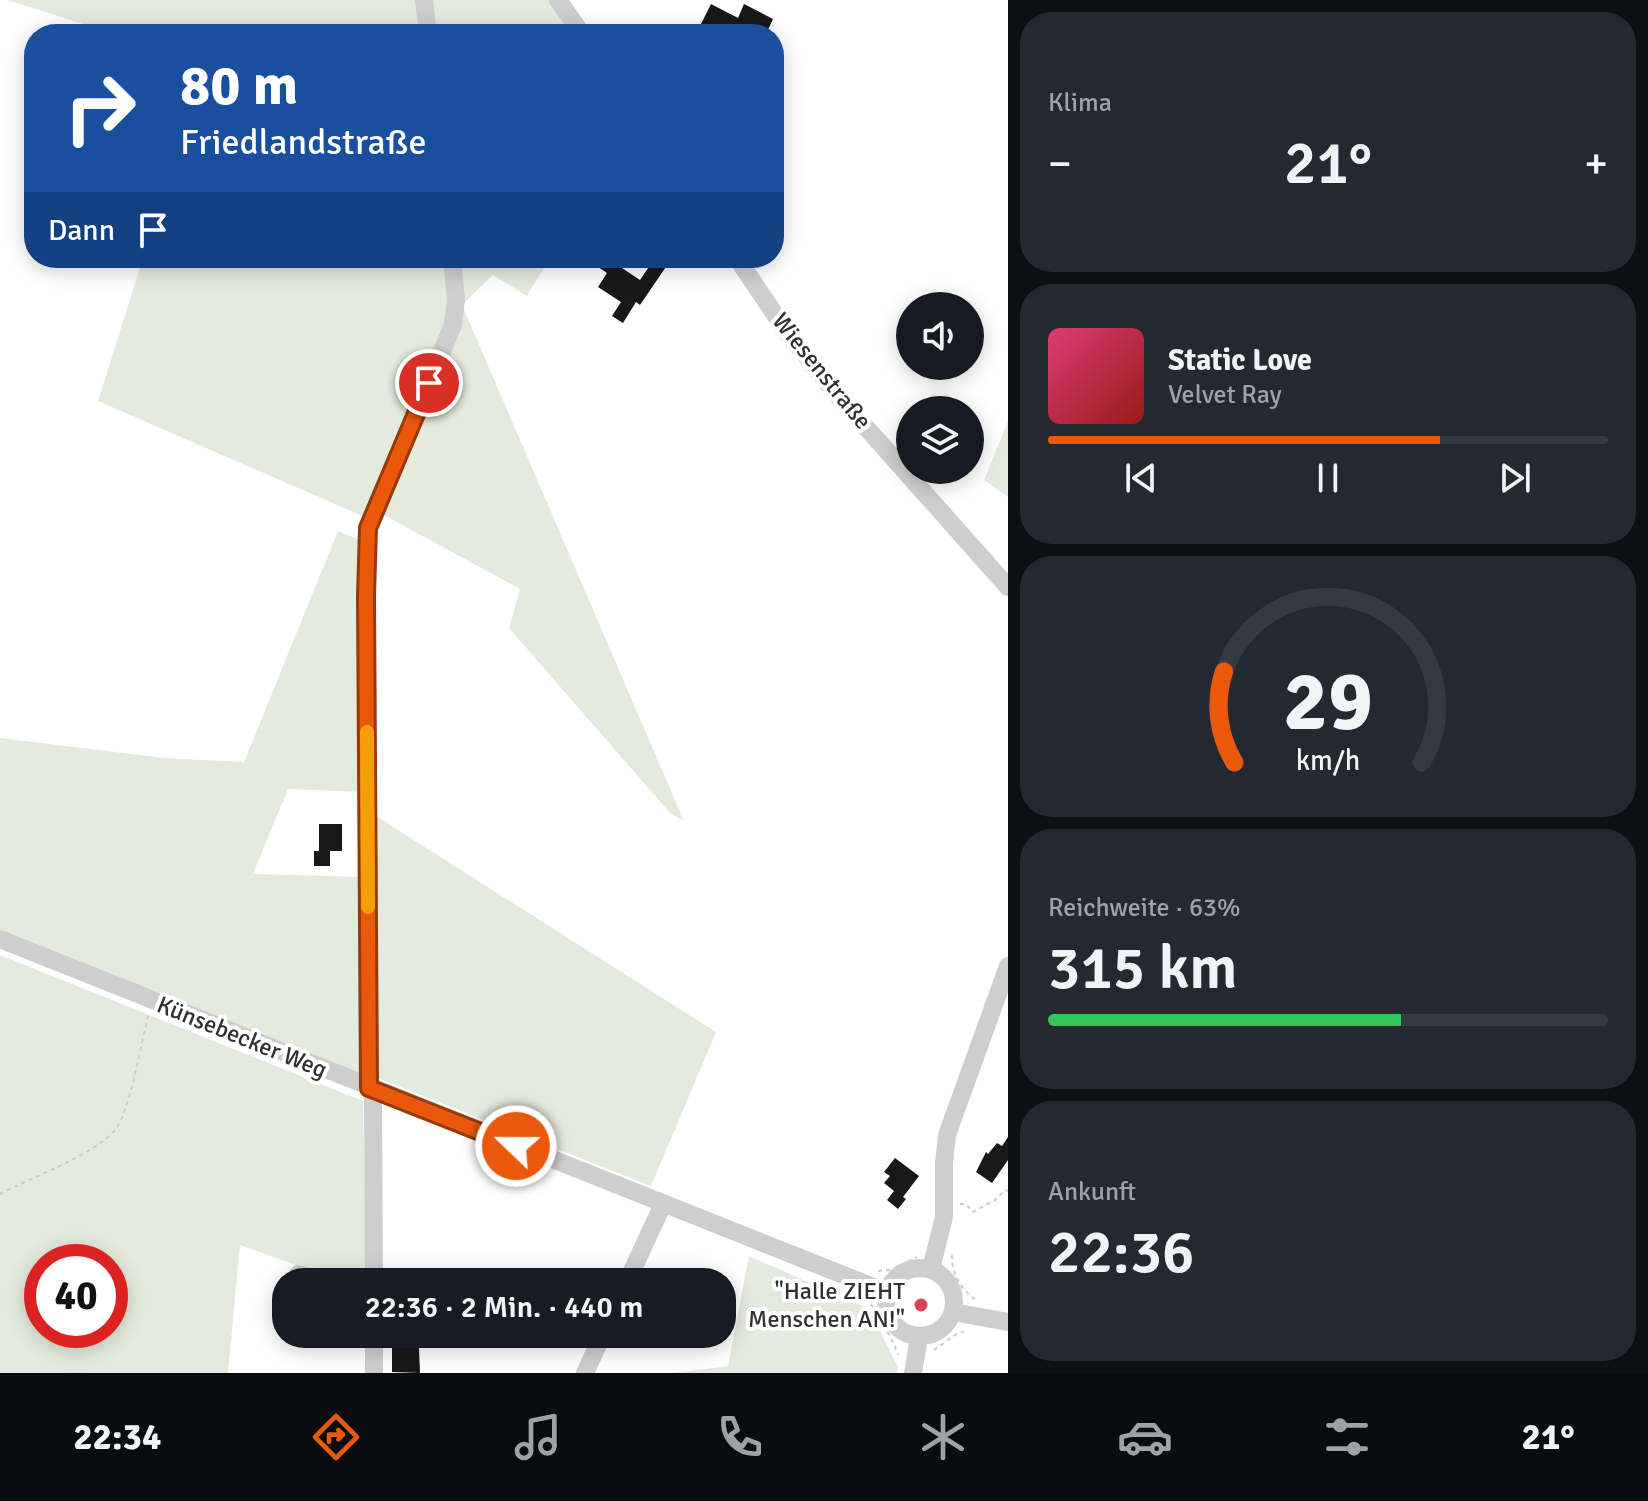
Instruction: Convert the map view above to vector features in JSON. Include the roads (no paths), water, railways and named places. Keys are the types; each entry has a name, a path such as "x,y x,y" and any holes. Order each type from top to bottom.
{"street":[{"path":"424,0 427,24"},
{"path":"558,0 575,24"},
{"path":"374,1268 373,1098 369,1088 368,528 453,325 456,300 453,268"},
{"name":"Wiesenstraße","path":"744,268 786,331 839,397 1008,587"},
{"name":"Künsebecker Weg","path":"0,939 886,1292"},
{"path":"931,1269 944,1217 947,1135 1008,966"},
{"path":"633,1268 663,1204"},
{"path":"916,1267 931,1269 951,1285 953,1312 946,1325 934,1334 919,1337 904,1333 892,1323 885,1308 886,1292 903,1271 916,1267"},
{"path":"953,1312 1008,1322"},
{"path":"913,1373 919,1337"},
{"path":"374,1348 374,1373"},
{"path":"585,1373 597,1348"}],"place":[{"name":"\"Halle ZIEHT Menschen AN!\"","path":"921,1305"}]}
